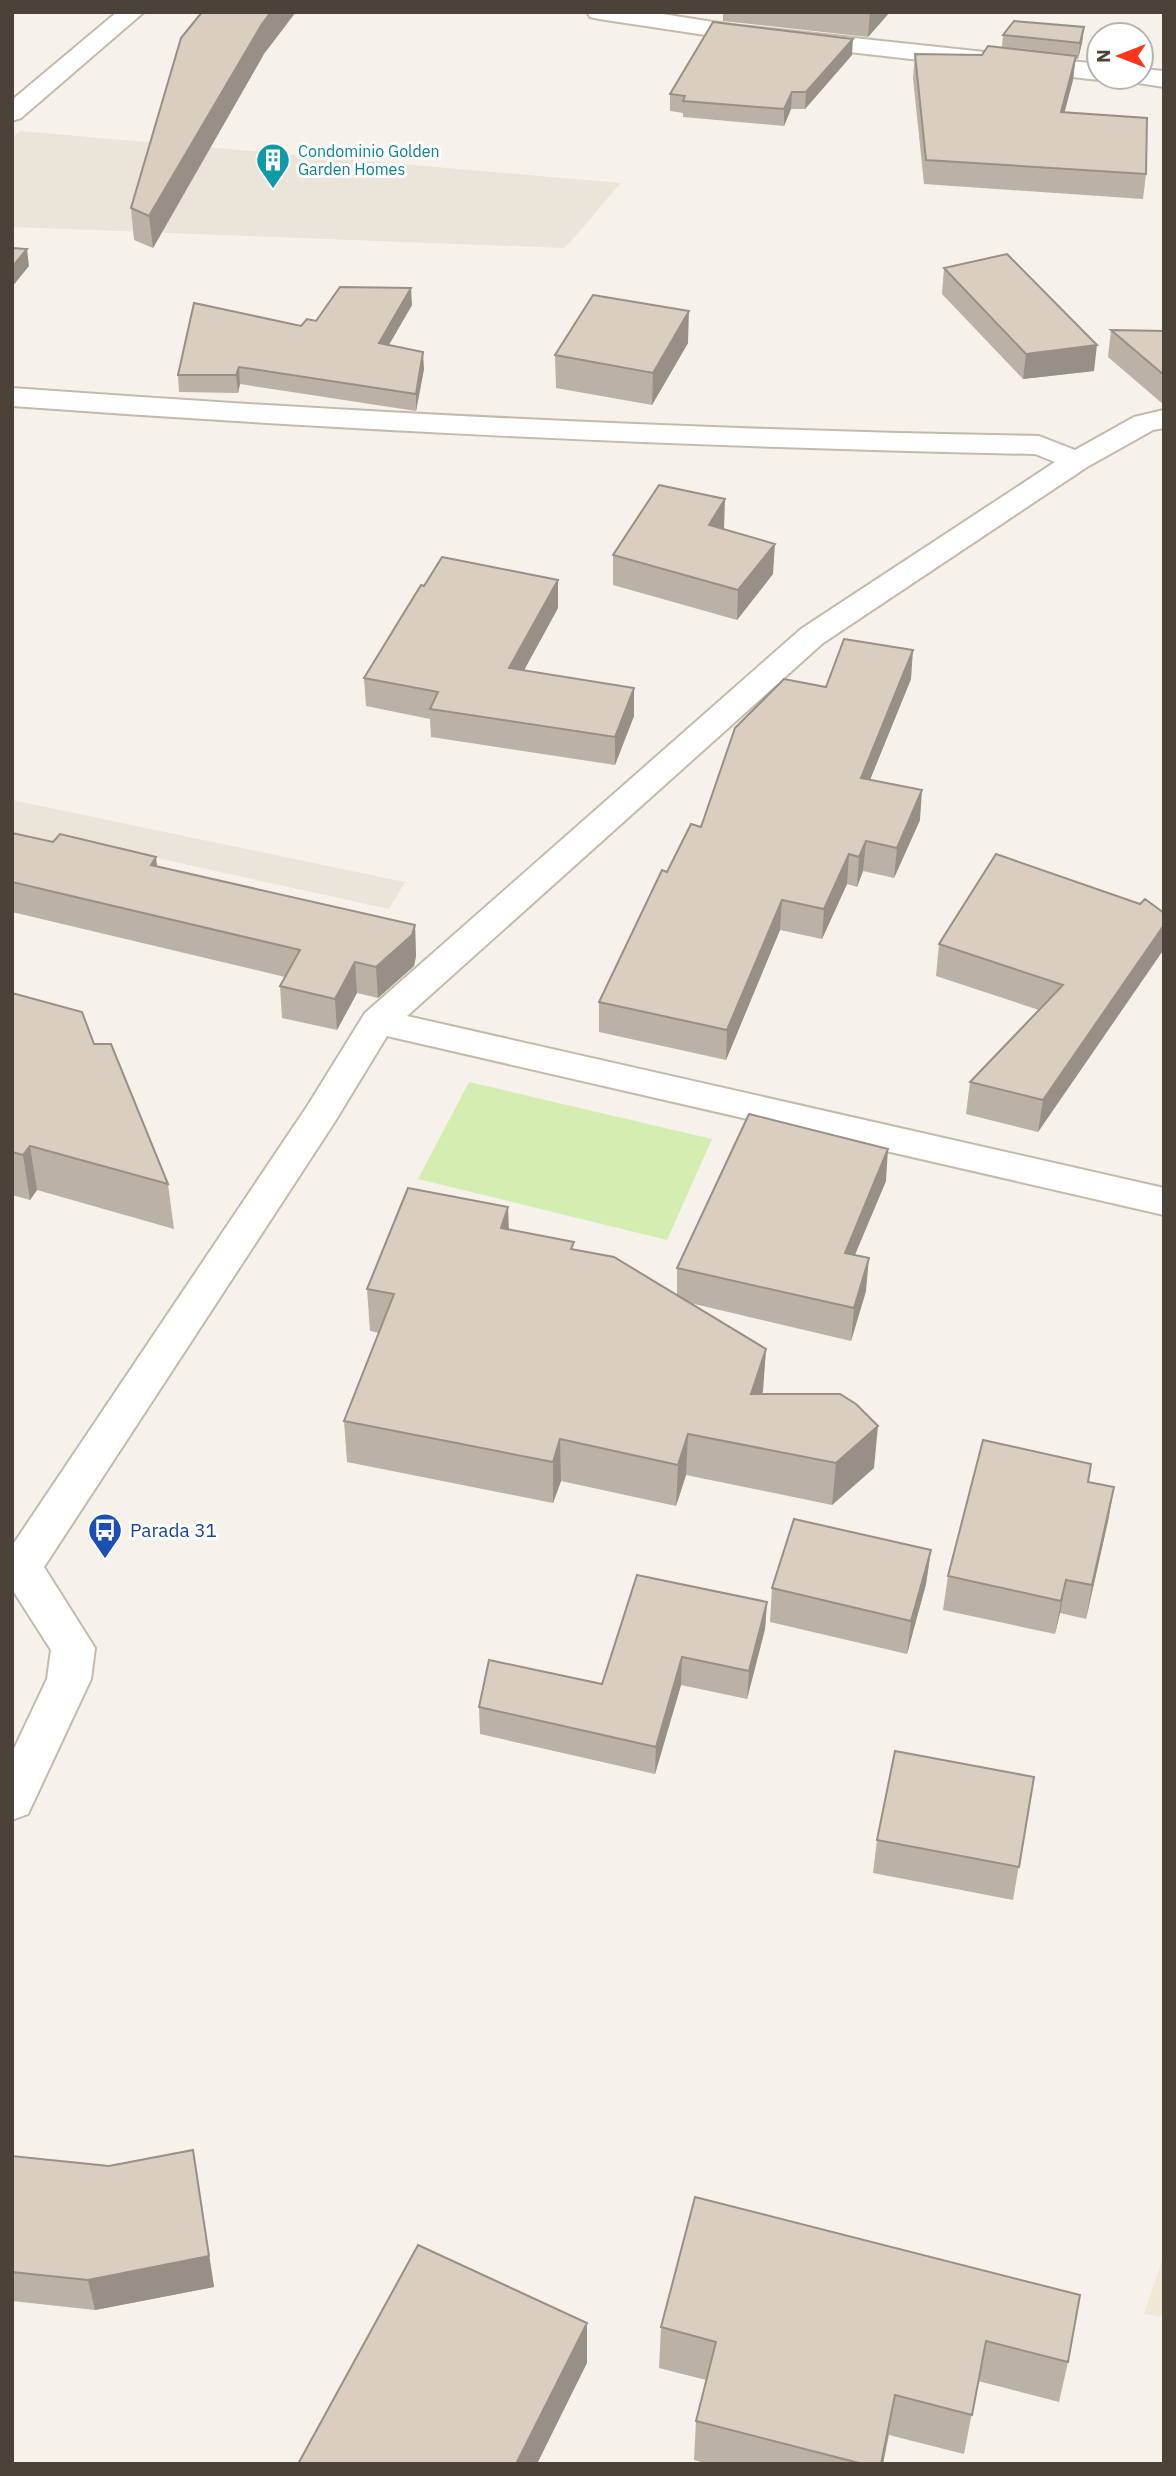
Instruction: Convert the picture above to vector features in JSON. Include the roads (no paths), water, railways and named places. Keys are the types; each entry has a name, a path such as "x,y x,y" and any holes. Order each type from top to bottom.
{"street":[{"path":"12,113 132,12"},
{"path":"598,12 732,32 1085,70"},
{"path":"12,397 189,411 644,435 1039,445 1077,461"},
{"path":"12,1801 73,1665 73,1647 17,1566 313,1126 378,1022 812,636 1077,461 1144,423 1164,419"},
{"path":"378,1022 1164,1202"}],"place":[{"name":"Condominio Golden Garden Homes","path":"273,190"},
{"name":"Parada 31","path":"105,1560"}]}
